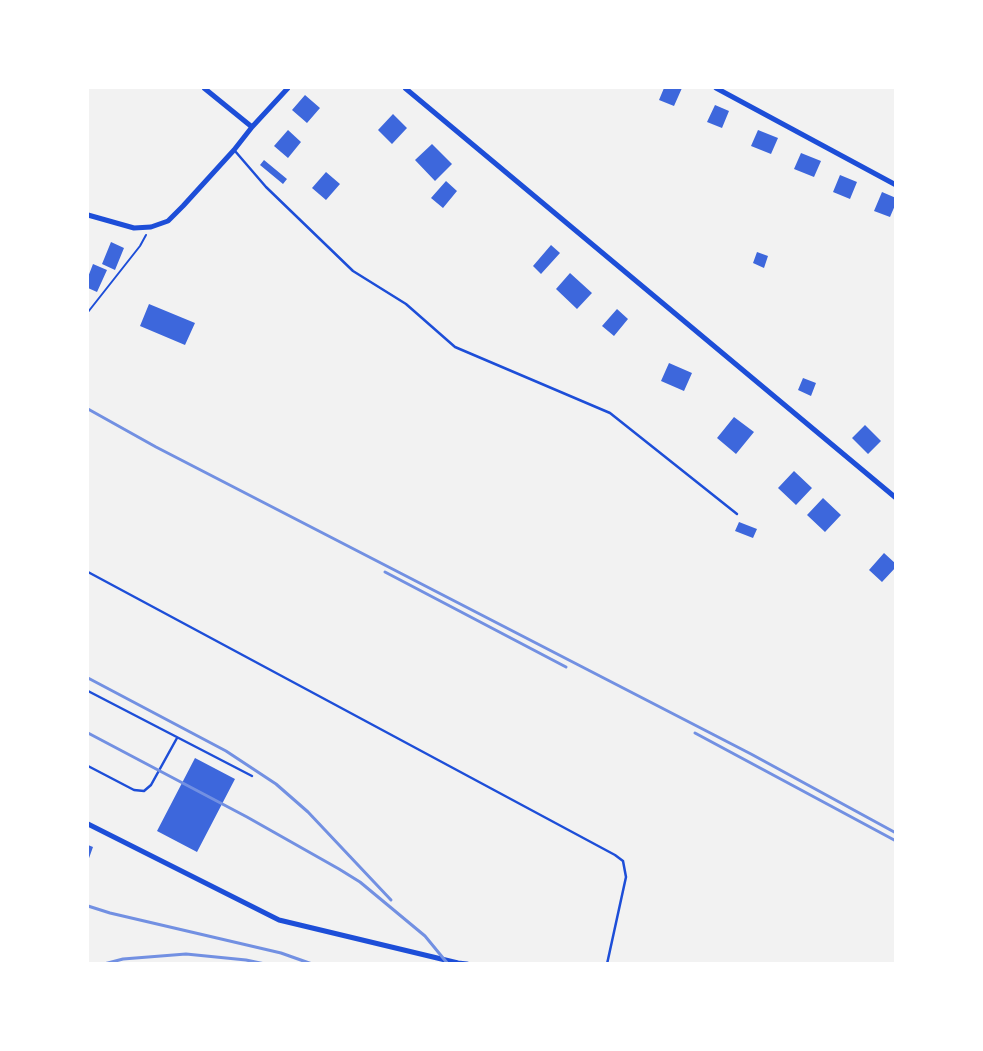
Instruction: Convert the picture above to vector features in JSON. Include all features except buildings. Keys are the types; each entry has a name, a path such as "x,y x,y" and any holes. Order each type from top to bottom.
{"street":[{"path":"204,88 252,127"},
{"path":"88,216 134,228 152,227 168,221 288,88"},
{"path":"405,88 896,498"},
{"path":"716,88 896,186"},
{"path":"88,824 279,920 467,964"}],"lane":[{"path":"234,150 266,187 353,270 406,304 455,347 610,413 737,514"},
{"path":"88,572 623,861 626,876 607,964"},
{"path":"88,691 252,776"},
{"path":"88,766 134,790 144,791 151,785 177,738"}],"path":[{"path":"88,312 140,246 152,227"}],"railway":[{"path":"88,409 156,447 751,754 896,833"},
{"path":"385,572 566,667"},
{"path":"88,678 226,751 276,784 308,812 391,900"},
{"path":"88,733 247,817 360,882 425,936 448,964"},
{"path":"695,733 896,841"},
{"path":"88,906 110,913 281,953 312,964"},
{"path":"104,964 123,959 186,954 246,960 265,964"}]}
